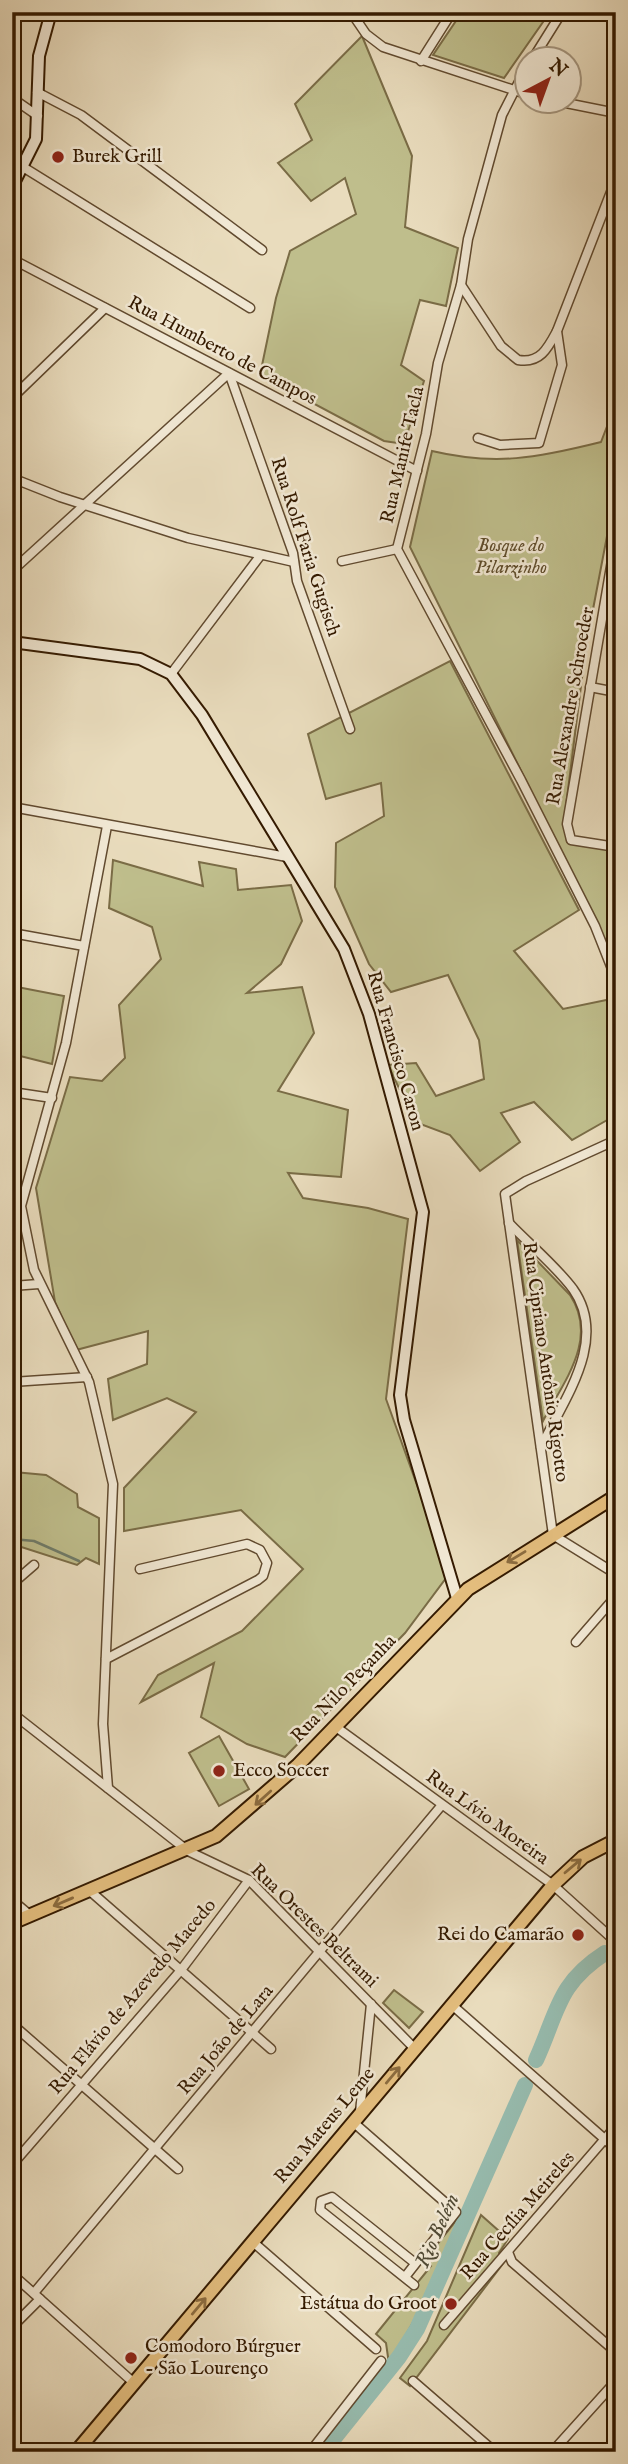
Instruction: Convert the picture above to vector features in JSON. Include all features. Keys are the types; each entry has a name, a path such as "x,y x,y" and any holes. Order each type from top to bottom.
{"main road":[{"name":"Rua Nilo Peçanha","path":"12,1923 188,1851 216,1836 245,1814 336,1727 457,1598 483,1577 616,1496"},
{"name":"Rua Mateus Leme","path":"76,2452 553,1885 583,1857 616,1840"}],"street":[{"path":"12,187 18,167 36,139 42,38 51,12"},
{"path":"351,12 374,41 421,61 512,91"},
{"path":"421,61 452,12"},
{"path":"541,46 562,12"},
{"name":"Rua Manife Tacla","path":"512,91 499,124 468,239 461,285 438,363 430,416 397,548 521,780 595,926 616,979"},
{"path":"37,92 81,115 262,250"},
{"path":"12,98 38,116"},
{"path":"582,106 616,113"},
{"path":"18,167 250,308"},
{"path":"461,285 501,345 518,360 535,360 557,331 616,179"},
{"name":"Rua Humberto de Campos","path":"12,259 417,471"},
{"path":"12,398 106,308"},
{"path":"478,438 511,446 539,443 562,365 557,331"},
{"path":"12,571 87,506 229,373"},
{"name":"Rua Rolf Faria Gugisch","path":"229,373 294,562 297,582 351,729"},
{"path":"12,478 87,506 188,538 294,562"},
{"name":"Rua Alexandre Schroeder","path":"616,537 567,824 571,840 616,848"},
{"path":"342,561 397,548"},
{"path":"171,674 260,556"},
{"name":"Rua Francisco Caron","path":"12,642 140,659 171,674 207,722 333,929 354,969 420,1198 423,1230 400,1395 457,1598"},
{"path":"590,687 616,692"},
{"path":"12,807 287,857"},
{"path":"107,826 66,1043 22,1206 29,1253 39,1284 88,1377 113,1484 103,1724 108,1788"},
{"path":"12,933 84,946"},
{"path":"12,1091 51,1098"},
{"name":"Rua Cipriano Antônio Rigotto","path":"552,1535 505,1194 526,1181 616,1140"},
{"path":"509,1223 572,1288 588,1323 583,1357 540,1448"},
{"path":"12,1286 39,1284"},
{"path":"12,1382 88,1377"},
{"path":"552,1535 616,1574"},
{"path":"106,1659 258,1580 267,1570 267,1563 260,1550 247,1544 140,1569"},
{"path":"12,1584 34,1565"},
{"path":"576,1642 616,1596"},
{"name":"Rua Orestes Beltrami","path":"12,1713 188,1851 250,1880 415,2049"},
{"path":"12,1728 21,1720"},
{"name":"Rua Lívio Moreira","path":"336,1727 553,1885 616,1942"},
{"name":"Rua João de Lara","path":"12,2327 155,2149 442,1806"},
{"name":"Rua Flávio de Azevedo Macedo","path":"12,2165 181,1970 250,1880"},
{"path":"90,1891 271,2049"},
{"path":"12,1900 32,1916"},
{"path":"371,2004 356,2118 456,2212 405,2277"},
{"path":"452,2005 616,2149"},
{"path":"12,2024 178,2169"},
{"name":"Rua Cecília Meireles","path":"444,2325 616,2126"},
{"path":"414,2285 320,2210 321,2201 332,2197 415,2263"},
{"path":"253,2242 376,2348"},
{"path":"508,2252 512,2262 616,2352"},
{"path":"12,2274 134,2383"},
{"path":"310,2452 381,2361"},
{"path":"413,2381 495,2452"},
{"path":"552,2452 616,2381"}],"green space":[{"path":"462,12 550,12 526,46 512,46 512,67 504,78 433,55"},
{"path":"362,36 412,156 405,227 458,248 446,306 420,300 401,365 424,381 404,444 384,441 260,375 276,298 290,251 356,214 345,178 311,201 278,163 312,140 295,104"},
{"name":"Bosque do Pilarzinho","path":"616,403 616,489 586,646 564,822 567,842 616,851 608,901 616,902 616,962 410,547 432,451 476,458 516,458 601,442"},
{"path":"450,661 579,910 514,951 563,1009 616,998 616,1115 572,1140 534,1102 501,1113 520,1142 480,1171 450,1135 415,1122 388,1065 416,1063 436,1096 484,1079 479,1040 448,975 391,992 369,964 335,887 336,843 384,816 381,783 326,799 308,734"},
{"path":"113,860 203,886 199,862 236,869 238,890 291,885 302,921 281,964 247,993 302,987 314,1033 278,1091 348,1110 341,1177 288,1173 303,1198 368,1208 408,1219 386,1399 449,1574 405,1633 285,1757 247,1744 201,1717 214,1663 141,1702 158,1675 242,1631 303,1569 241,1510 124,1531 124,1488 196,1412 167,1398 113,1420 108,1379 147,1364 148,1331 76,1350 55,1302 36,1188 70,1077 102,1081 125,1058 119,1005 161,959 152,927 109,908"},
{"path":"12,986 64,996 52,1064 12,1054"},
{"path":"517,1240 570,1295 578,1311 581,1328 575,1360 543,1421"},
{"path":"14,1472 46,1475 77,1494 78,1507 99,1518 99,1564 86,1558 77,1565 12,1544"},
{"name":"Ecco Soccer","path":"219,1736 249,1789 219,1806 189,1753"},
{"path":"394,1990 423,2012 409,2028 383,2003"},
{"path":"463,2212 419,2312 389,2364 386,2343 376,2334 431,2266 425,2260"},
{"path":"481,2215 508,2239 499,2253 505,2261 410,2386 400,2378 427,2341"}],"waterway":[{"path":"12,1539 34,1541 79,1561"},
{"name":"Rio Belém","path":"536,2060 568,1988 577,1976 605,1953"},
{"name":"Rio Belém","path":"323,2452 399,2357 417,2329 525,2085"}],"place":[{"name":"Burek Grill","path":"58,157"},
{"name":"Ecco Soccer","path":"219,1771"},
{"name":"Rei do Camarão","path":"578,1935"},
{"name":"Estátua do Groot","path":"451,2304"},
{"name":"Comodoro Búrguer - São Lourenço","path":"131,2358"}]}
